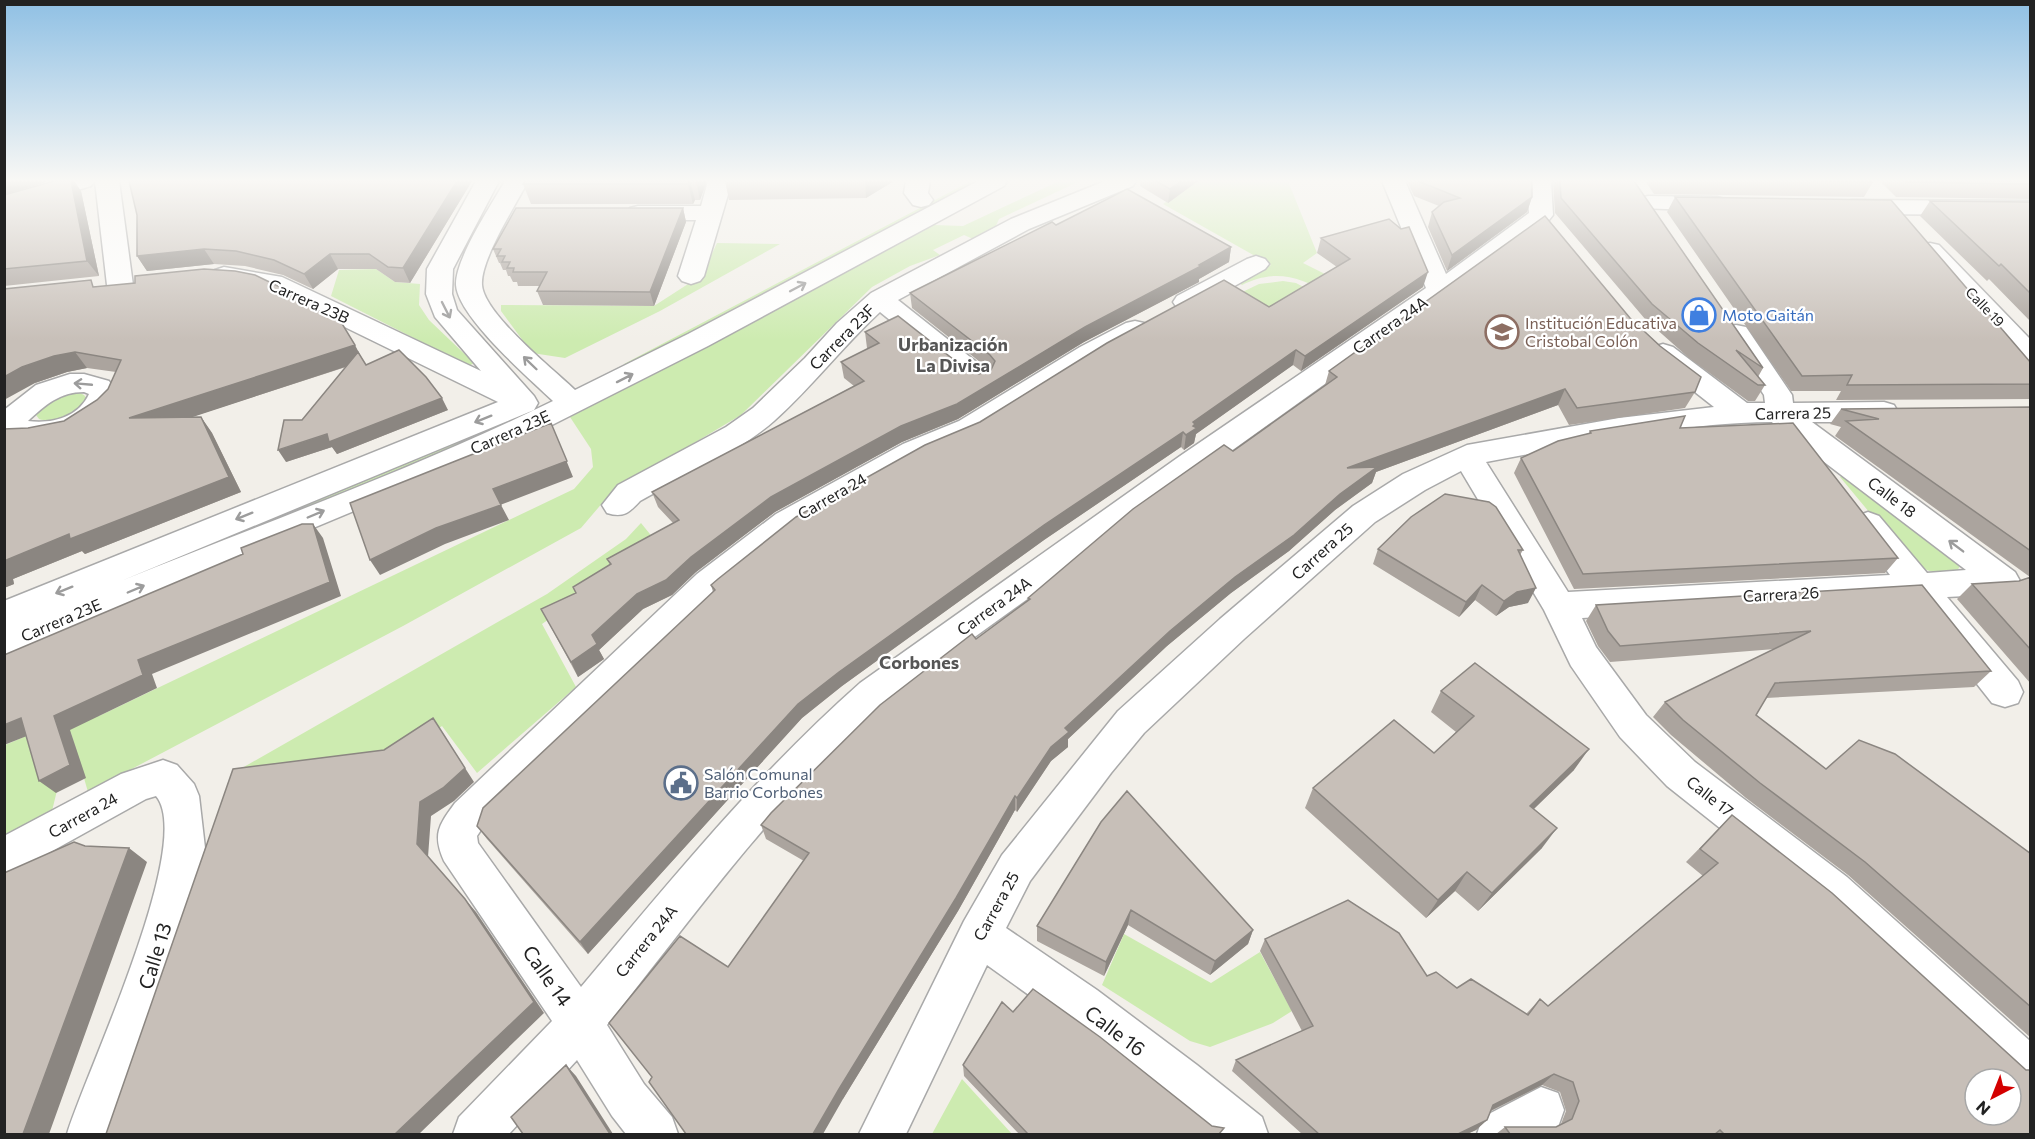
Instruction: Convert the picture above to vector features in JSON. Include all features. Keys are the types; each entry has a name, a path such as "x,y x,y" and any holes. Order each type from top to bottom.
{"street":[{"path":"113,234 119,285"},
{"path":"459,234 440,269 439,294 444,311 532,411"},
{"path":"496,234 474,263 469,285 477,306 564,396"},
{"path":"691,276 704,234"},
{"name":"Carrera 23E","path":"564,396 844,234"},
{"name":"Carrera 23E","path":"4,615 532,411 688,346 897,234"},
{"name":"Carrera 23F","path":"618,505 629,493 736,434 763,415 880,298 1001,234"},
{"path":"1416,234 1440,291"},
{"name":"Carrera 24A","path":"476,1134 580,1023 743,822 807,753 848,715 873,694 1191,462 1440,291 1531,234"},
{"name":"Calle 19","path":"1915,234 2031,355"},
{"name":"Carrera 24","path":"469,815 709,583 787,522 914,451 969,428 1246,258"},
{"path":"440,269 474,263"},
{"name":"Carrera 23B","path":"202,275 245,276 273,282 532,411"},
{"path":"880,298 979,378"},
{"name":"Calle 18","path":"1719,309 1778,395 1780,413 1917,586 2005,692"},
{"path":"1645,336 1660,351 1741,413"},
{"name":"Carrera 23E","path":"4,643 458,456 532,411"},
{"name":"Carrera 25","path":"882,1134 979,935 1016,868 1098,761 1131,722 1232,629 1364,514 1414,482 1467,455 1619,428 1741,413 1915,411"},
{"name":"Calle 18","path":"1780,413 2003,581"},
{"name":"Calle 17","path":"1467,455 1559,606 1583,656 1634,726 1681,774 1832,891 2031,1071"},
{"name":"Carrera 26","path":"1559,606 2003,581"},
{"name":"Carrera 24","path":"4,857 135,786 163,777"},
{"name":"Calle 13","path":"90,1134 154,967 186,848 180,796 163,777"},
{"name":"Calle 14","path":"469,815 456,832 458,849 580,1023 628,1100 655,1134"},
{"name":"Calle 16","path":"979,935 1027,965 1181,1080 1245,1134"},
{"path":"1500,1134 1541,1110"}],"green space":[{"path":"870,234 880,234 629,367 624,364"},
{"path":"917,234 983,234 973,239 964,235 933,250 940,255 910,266 872,287 741,415 627,483 604,501 581,528 403,626 88,792 71,733 52,811 5,836 5,745 97,706 99,716 574,489 593,467 591,449 570,417"},
{"path":"1216,234 1309,234 1317,253 1303,263 1343,283 1331,293 1298,279 1287,277 1266,277 1242,285 1239,283 1271,265"},
{"path":"717,243 780,244 660,311 565,358 532,353 501,311 501,305 654,306 702,275"},
{"path":"376,269 395,282 420,284 419,305 429,320 474,363 469,366 331,296 339,270"},
{"path":"1283,281 1296,283 1315,293 1283,313 1228,299 1259,284"},
{"path":"78,392 87,399 80,410 74,414 52,420 39,419 36,415 36,410 59,394"},
{"path":"488,426 491,431 5,632 5,624"},
{"path":"1843,474 1958,559 1960,566 1957,571 1932,572 1909,560 1840,477"},
{"path":"641,523 658,544 542,624 576,687 477,773 442,726 397,759 242,768 547,594 626,539"},
{"path":"1124,934 1211,983 1260,952 1292,1011 1273,1023 1210,1047 1190,1041 1102,985"},
{"path":"962,1079 1012,1134 932,1134"}],"building":[{"path":"4,234 82,234 87,261 4,269"},
{"path":"137,234 424,234 403,268 388,267 369,254 330,254 304,274 274,260 236,251 204,249 137,256"},
{"path":"501,234 673,234 650,292 537,291 547,272 513,272 514,268 507,268 510,262 502,262 505,256 497,256 501,249 493,249"},
{"path":"1028,234 1208,234 1231,247 1199,265 1201,266 1085,327 957,404 901,426 771,497 691,557 666,580 637,594 592,635 597,644 571,662 541,609 576,593 573,587 611,564 607,559 679,520 652,492 864,381 841,362 879,343 865,332 898,316 967,370 979,374 991,370 995,361 990,355 910,293"},
{"path":"1335,234 1412,234 1428,272 1305,356 1296,350 1193,422 1195,424 1193,426 1197,428 1186,435 1183,432 1044,525 798,704 580,942 477,826 483,808 715,590 711,585 796,517 925,445 980,422 1107,343 1224,280 1269,307 1350,259 1321,238"},
{"path":"1442,234 1481,234 1452,255"},
{"path":"1520,234 1560,234 1630,318 1660,346 1701,377 1695,392 1577,408 1565,389 1347,468 1377,467 1340,494 1294,535 1235,577 1170,631 1065,728 1069,732 1051,747 1017,798 1015,796 813,1134 686,1134 649,1082 652,1077 609,1023 680,936 728,967 809,853 761,825 771,813 880,705 972,634 976,639 1030,599 1028,598 1133,509 1224,445 1233,451 1337,377 1329,371"},
{"path":"1592,234 1671,234 1763,368 1736,350 1765,385 1758,385 1698,343 1652,304"},
{"path":"1701,234 1920,234 2031,363 2031,384 1847,385 1852,375 1802,376"},
{"path":"1965,234 2031,234 2031,294 2001,264 1999,266"},
{"path":"204,269 255,275 286,290 332,319 338,317 355,345 129,418 201,417 229,477 70,539 69,534 4,561 4,429 28,428 64,421 97,400 108,389 121,360 75,352 54,356 22,367 4,377 4,289 91,280 93,287 135,283 135,276"},
{"path":"399,350 426,377 442,398 329,442 327,434 278,450 284,420 302,420 358,352 366,365"},
{"path":"2031,407 2031,551 1846,421 1879,419 1841,409"},
{"path":"1685,416 1680,428 1793,423 1898,558 1583,574 1521,458 1558,441 1591,433 1590,431"},
{"path":"551,423 567,461 493,489 501,505 436,528 370,560 350,503"},
{"path":"1445,494 1489,502 1496,507 1523,550 1518,550 1536,588 1517,592 1504,601 1482,585 1466,602 1378,549 1411,517"},
{"path":"302,524 313,524 330,582 138,660 143,675 54,716 70,765 39,781 21,718 4,725 4,655 243,554 241,548"},
{"path":"2031,577 2031,650 1972,584 2019,581"},
{"path":"1922,585 1991,671 1775,683 1756,715 1826,769 1859,740 1895,754 2031,854 2031,1007 1865,862 1760,783 1683,720 1665,702 1811,631 1620,646 1608,631 1596,605"},
{"path":"1475,663 1589,749 1530,806 1557,828 1492,893 1467,872 1438,900 1313,788 1394,720 1434,753 1474,716 1441,691"},
{"path":"433,718 465,768 443,788 420,802 417,844 465,899 534,1002 395,1134 106,1134 233,769 384,750"},
{"path":"1127,791 1253,930 1215,961 1131,910 1106,962 1037,926 1101,822"},
{"path":"1732,815 1832,893 2023,1067 1963,1067 1963,1127 2023,1127 2023,1067 2031,1070 2031,1134 1724,1134 1720,1130 1715,1134 1510,1134 1505,1127 1556,1127 1572,1119 1579,1101 1573,1082 1554,1074 1493,1105 1487,1120 1458,1134 1319,1134 1236,1060 1313,1026 1265,939 1348,900 1399,933 1427,976 1436,972 1457,988 1471,979 1528,1015 1540,999 1548,1006 1718,863 1700,849"},
{"path":"74,842 85,846 129,848 23,1134 4,1134 4,873"},
{"path":"1033,989 1100,1037 1212,1126 1224,1128 1219,1134 1028,1134 963,1065 1002,1002 1013,1012"},
{"path":"566,1065 610,1134 523,1134 511,1117"}],"place":[{"name":"Moto Gaitán","path":"1699,315"},
{"name":"Institución Educativa Cristobal Colón","path":"1502,332"},
{"name":"Salón Comunal Barrio Corbones","path":"681,783"}],"district":[{"name":"Urbanización La Divisa","path":"953,355"},
{"name":"Corbones","path":"919,663"}]}
